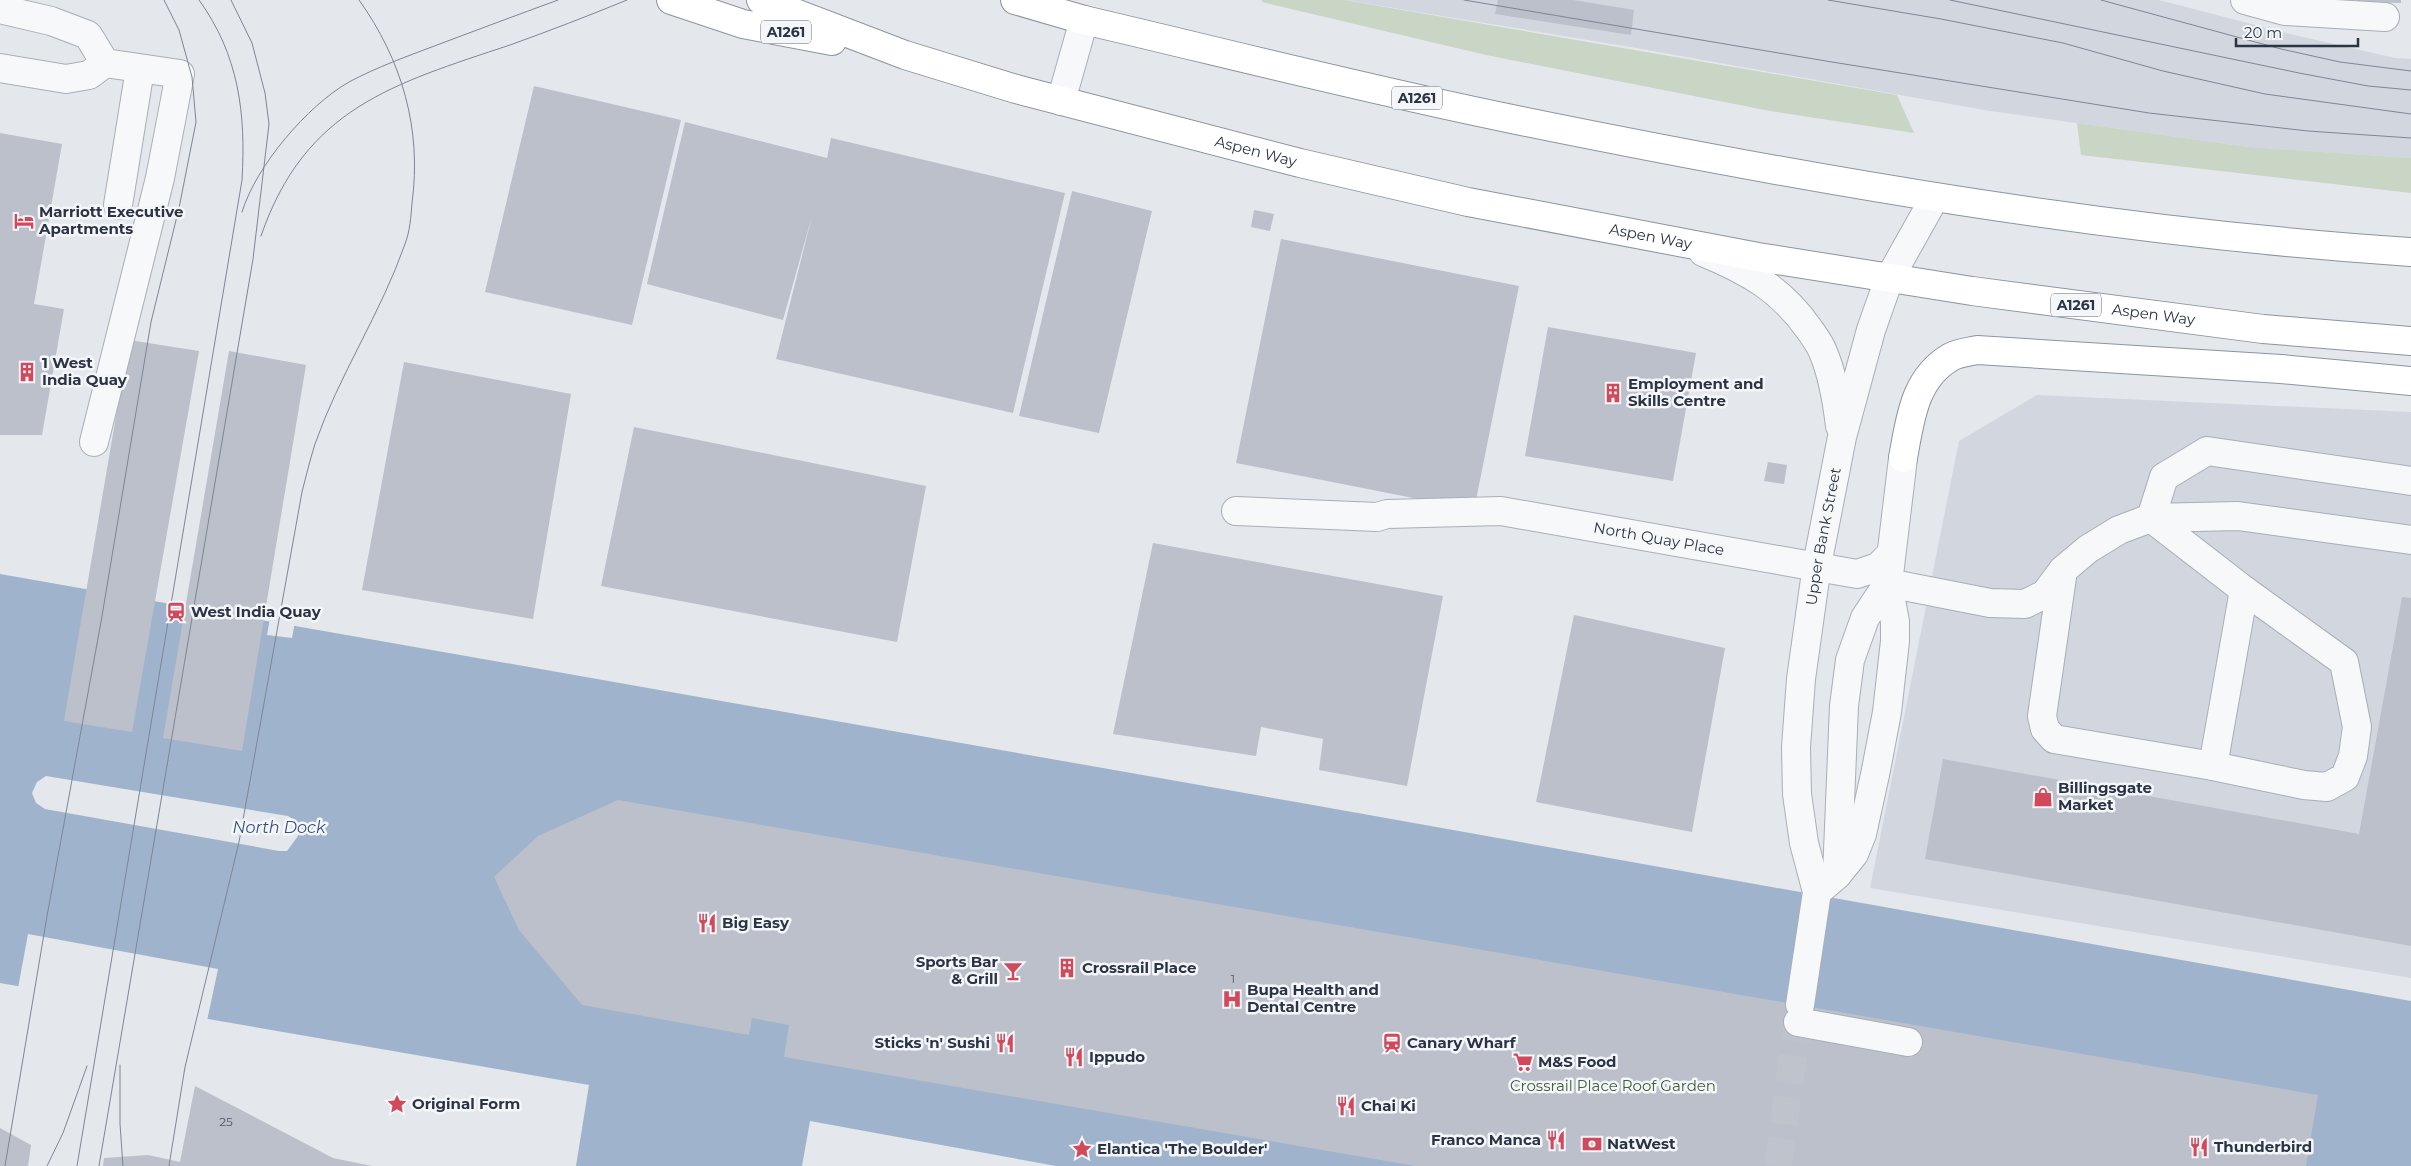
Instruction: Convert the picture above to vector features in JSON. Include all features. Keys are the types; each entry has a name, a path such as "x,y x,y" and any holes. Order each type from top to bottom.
{"highway":[{"name":"A1261","path":"670,0 744,24 905,55"},
{"path":"761,0 905,55"},
{"name":"A1261","path":"1015,0 1084,20 1504,118 1823,178 1935,197 2260,240 2411,252"},
{"name":"Aspen Way","path":"905,55 1061,101 1300,163 1468,202 1889,279 2263,330 2411,341"},
{"path":"1903,458 1918,392 1932,372 1952,356 1977,350 2281,369 2411,381"}],"street":[{"path":"2245,0 2285,11 2385,17"},
{"path":"12,8 88,35 105,63"},
{"path":"1061,101 1084,20"},
{"path":"0,68 66,79 89,75 105,63 180,74 160,178 94,442"},
{"path":"118,206 140,68"},
{"name":"Upper Bank Street","path":"1827,883 1804,843 1797,794 1796,747 1801,679 1817,565 1842,437 1871,330 1889,279 1935,197"},
{"path":"1663,239 1731,263 1761,280 1787,300 1823,351 1834,386 1842,437"},
{"path":"2151,518 2164,477 2207,452 2411,481"},
{"path":"1827,883 1854,854 1862,834 1887,712 1895,622 1888,583 1903,458"},
{"name":"North Quay Place","path":"1236,511 1378,517 1387,514 1501,511 1817,565 1857,574 1878,567 1891,554"},
{"path":"1888,583 1924,588 1990,603 2025,604 2045,594 2063,570 2088,549 2119,530 2151,518 2238,516 2411,540"},
{"path":"2063,570 2042,716 2045,729 2054,739 2213,766 2304,785 2328,787 2345,777 2352,756 2357,727 2344,662 2244,590 2151,518"},
{"path":"1888,583 1865,618 1850,660 1827,883 1799,1014 1908,1042"},
{"path":"2213,766 2244,590"}],"shaded area":[{"path":"1345,0 2159,0 2290,34 2395,58 2411,59 2411,158 2249,147 1990,111 1636,48"},
{"name":"Billingsgate Market","path":"2037,395 2411,412 2411,978 1870,888 1959,441"}],"green space":[{"path":"1262,0 1344,0 1897,95 1914,133 1770,111 1486,55 1262,2"},
{"path":"2077,123 2249,147 2411,158 2411,193 2081,155"}],"water":[{"name":"North Dock","path":"0,574 1296,802 2411,1001 2411,1166 1056,1166 810,1121 802,1166 576,1166 589,1085 0,983"}],"pier":[{"path":"270,618 295,622 292,638 267,635"},
{"path":"46,776 288,816 296,821 298,836 287,851 279,851 45,809 36,803 32,793 37,782"},
{"path":"28,934 218,969 207,1021 18,988"}],"building":[{"path":"1498,0 1573,0 1634,10 1631,35 1495,14"},
{"path":"2357,0 2401,0 2401,3 2357,2"},
{"path":"534,86 681,120 632,325 485,292"},
{"path":"685,122 827,158 831,138 1065,193 1013,413 776,359 812,216 783,320 647,284"},
{"path":"0,133 62,144 34,304 64,309 42,435 0,435"},
{"path":"1072,191 1152,211 1099,433 1019,416"},
{"path":"1254,210 1274,214 1270,231 1251,227"},
{"path":"1281,239 1519,286 1474,510 1236,463"},
{"name":"Employment and Skills Centre","path":"1548,327 1696,353 1673,481 1525,456"},
{"path":"129,340 199,351 132,732 64,721"},
{"path":"229,351 306,365 242,751 163,738"},
{"path":"404,362 571,394 533,619 362,590"},
{"path":"634,427 926,486 897,642 601,586"},
{"path":"1768,462 1787,465 1784,484 1764,481"},
{"path":"1153,543 1443,596 1407,786 1319,770 1323,739 1261,727 1256,756 1113,734"},
{"name":"Billingsgate Market","path":"2402,597 2411,598 2411,946 1925,859 1943,759 2359,834"},
{"path":"1574,615 1725,648 1692,832 1536,802"},
{"name":"Crossrail Place","path":"618,800 2318,1095 2306,1166 1415,1166 784,1057 789,1025 752,1018 749,1035 582,1005 519,930 494,877 538,836"},
{"path":"195,1086 333,1158 372,1166 103,1166 104,1158 148,1155 180,1162"},
{"path":"0,1128 31,1145 28,1166 0,1166"}],"tunnel":[{"path":"1778,1166 1800,1005"}],"tram line":[{"path":"5,1166 47,916 101,622 151,322 179,208 196,122 192,77 179,30 164,0"},
{"path":"77,1166 242,180 243,132 237,86 223,42 199,0"},
{"path":"99,1166 253,259 269,124 265,93 252,43 231,0"},
{"path":"169,1166 185,1067 239,842 302,492 315,444 325,418 384,295 405,244 409,229 414,175 414,148 411,122 405,96 387,47 359,0"},
{"path":"242,212 259,176 285,139 317,106 349,82 370,71 558,0"},
{"path":"261,236 280,193 302,158 328,130 358,107 391,89 428,73 525,40 627,0"},
{"path":"1464,0 2149,113 2308,131 2411,138"},
{"path":"1828,0 1941,19 2063,43 2163,71 2265,94 2411,114"},
{"path":"1950,0 2299,73 2368,86 2411,90"},
{"path":"2101,0 2281,49 2340,62 2411,71"},
{"path":"120,1065 120,1124 123,1166"},
{"path":"47,1166 63,1133 87,1066"}],"place":[{"name":"Marriott Executive Apartments","path":"24,221"},
{"name":"1 West India Quay","path":"27,372"},
{"name":"Employment and Skills Centre","path":"1613,393"},
{"name":"West India Quay","path":"176,612"},
{"name":"Billingsgate Market","path":"2043,797"},
{"name":"Big Easy","path":"707,923"},
{"name":"Crossrail Place","path":"1067,968"},
{"name":"Sports Bar & Grill","path":"1013,971"},
{"name":"Bupa Health and Dental Centre","path":"1232,999"},
{"name":"Sticks 'n' Sushi","path":"1005,1043"},
{"name":"Canary Wharf","path":"1392,1043"},
{"name":"Ippudo","path":"1074,1057"},
{"name":"M&S Food","path":"1523,1062"},
{"name":"Original Form","path":"397,1104"},
{"name":"Chai Ki","path":"1346,1106"},
{"name":"Franco Manca","path":"1556,1140"},
{"name":"NatWest","path":"1592,1144"},
{"name":"Thunderbird","path":"2199,1147"},
{"name":"Elantica 'The Boulder'","path":"1082,1149"}],"park label":[{"name":"Crossrail Place Roof Garden","path":"1613,1086"}]}
